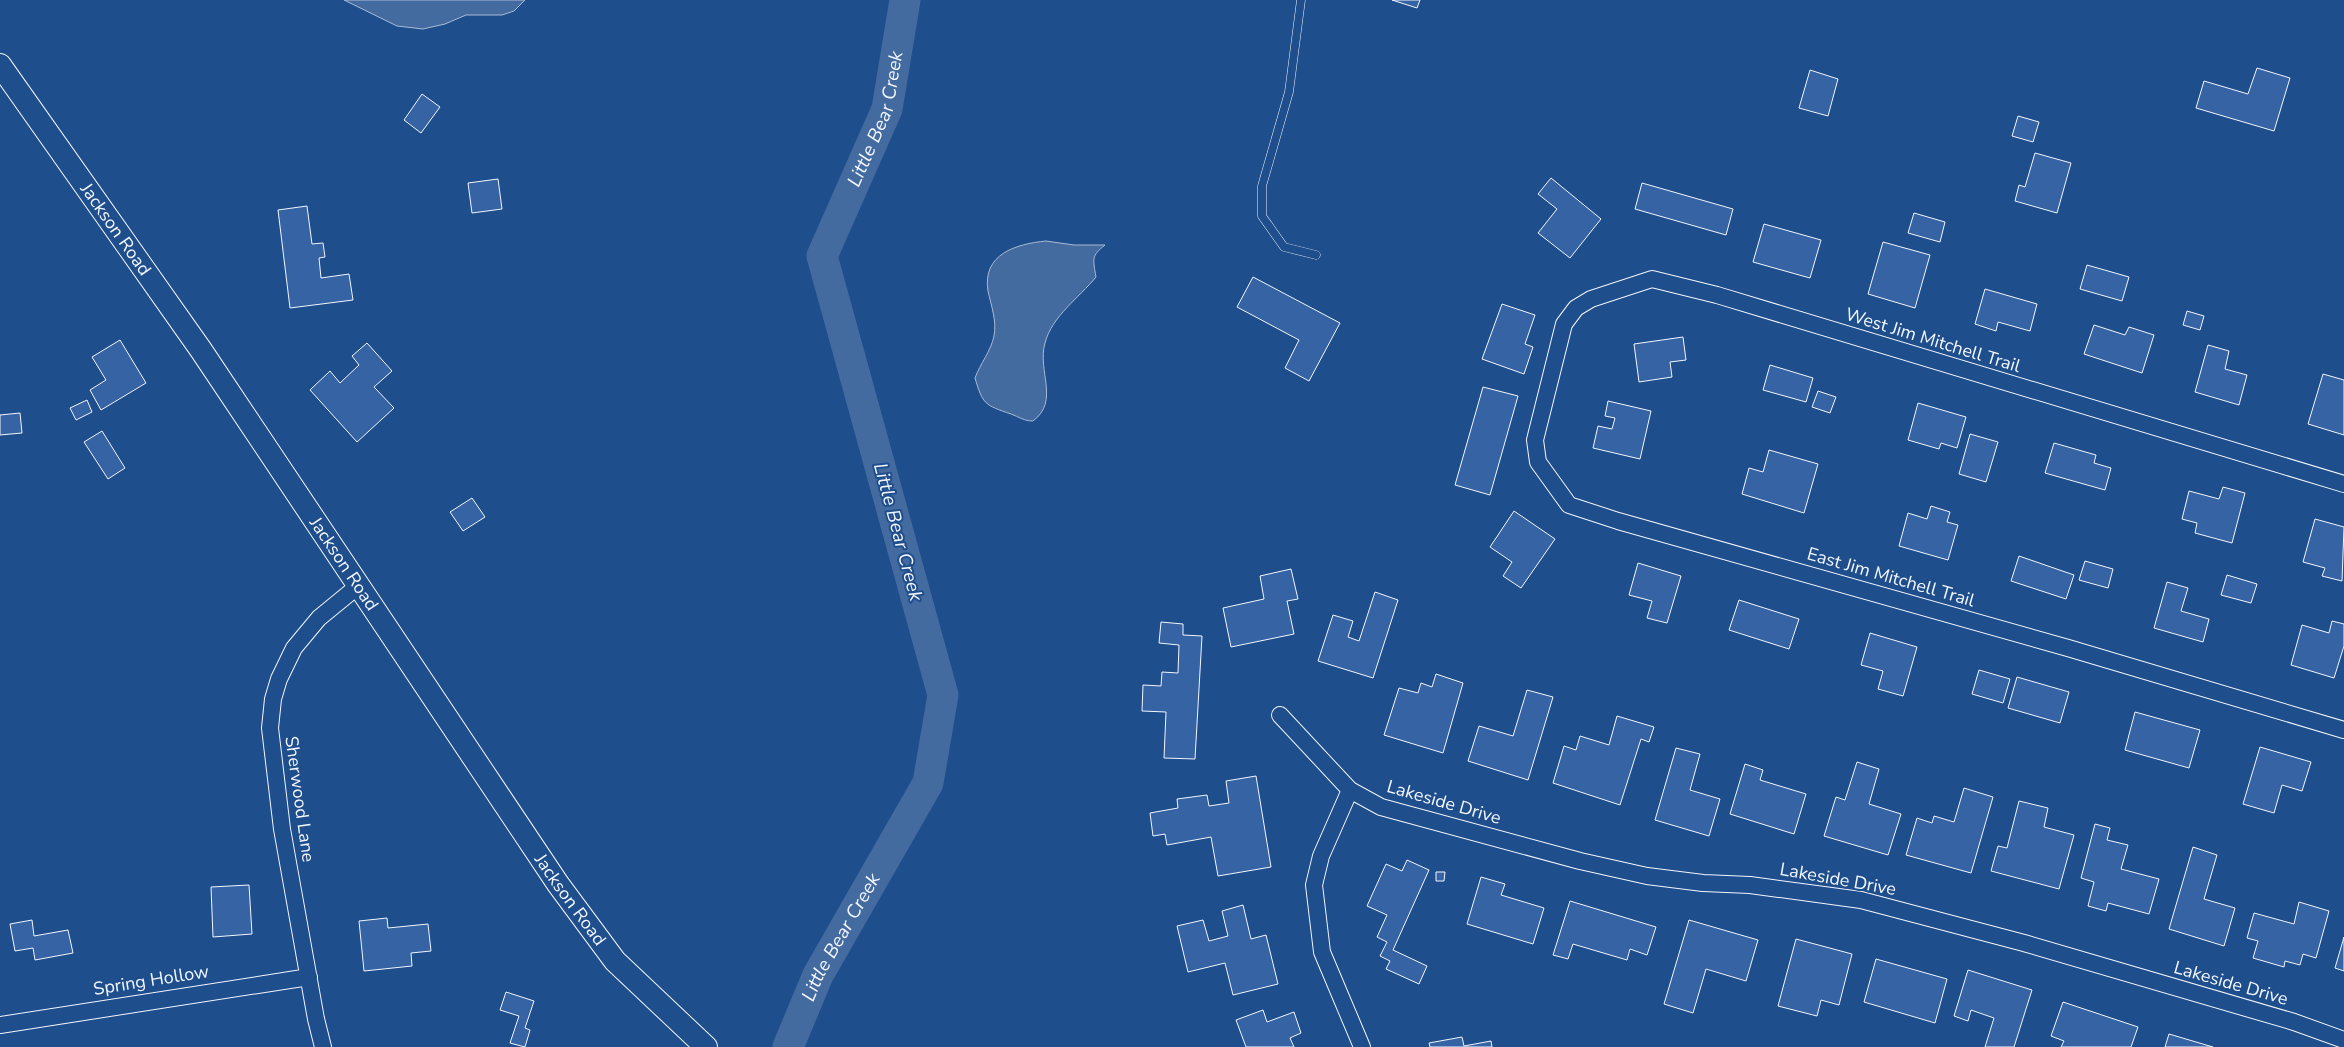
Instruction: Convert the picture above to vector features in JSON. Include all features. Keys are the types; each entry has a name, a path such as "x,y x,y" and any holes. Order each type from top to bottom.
{"main road":[{"name":"Jackson Road","path":"0,65 201,350 553,877 615,961 706,1047"}],"street":[{"name":"West Jim Mitchell Trail","path":"1551,369 1564,324 1576,308 1604,294 1652,279 1717,295 2344,484"},
{"name":"East Jim Mitchell Trail","path":"1551,369 1535,440 1538,462 1569,504 1618,521 2068,648 2344,730"},
{"name":"Sherwood Lane","path":"323,1047 316,1019 273,769 270,728 273,699 279,679 294,648 319,618 358,586"},
{"name":"Lakeside Drive","path":"1280,715 1350,790 1381,806 1570,859 1646,876 1703,883 1750,885 1861,900 2043,949 2294,1022 2344,1040"},
{"path":"1350,790 1321,856 1314,885 1322,952 1362,1047"},
{"name":"Spring Hollow","path":"0,1025 309,977"}],"lane":[{"path":"1301,0 1289,92 1262,186 1262,216 1284,247 1316,255"}],"water":[{"path":"344,0 525,0 514,11 502,15 466,15 445,24 423,29 397,26"},
{"path":"1046,241 1074,245 1105,245 1097,252 1094,258 1096,277 1060,316 1049,333 1043,354 1047,395 1041,413 1033,421 1030,421 986,403 980,394 975,378 990,347 995,330 988,291 990,268 1004,253 1013,248"}],"building":[{"path":"1392,0 1420,0 1417,8"},
{"path":"2257,68 2290,78 2274,131 2196,108 2204,81 2248,94"},
{"path":"1810,70 1838,79 1828,116 1799,108"},
{"path":"422,94 440,107 421,133 404,120"},
{"path":"2018,116 2039,122 2033,142 2012,136"},
{"path":"2035,153 2071,163 2057,213 2015,201 2019,185 2025,187"},
{"path":"1551,178 1601,219 1570,258 1538,233 1557,209 1538,194"},
{"path":"498,179 502,209 472,213 468,183"},
{"path":"1642,183 1733,209 1726,235 1635,209"},
{"path":"307,206 312,244 323,243 325,257 319,258 321,278 349,274 353,300 290,308 278,210"},
{"path":"1914,213 1945,222 1940,242 1908,233"},
{"path":"1764,224 1821,240 1810,278 1753,262"},
{"path":"1883,242 1930,255 1915,308 1868,294"},
{"path":"2087,265 2129,277 2122,301 2080,289"},
{"path":"1253,277 1340,323 1309,381 1285,368 1299,340 1237,307"},
{"path":"1985,289 2037,304 2030,331 1998,322 1996,331 1975,324"},
{"path":"1502,304 1535,315 1525,344 1533,347 1524,374 1482,359"},
{"path":"2187,311 2204,316 2200,330 2183,325"},
{"path":"2094,325 2125,335 2129,327 2154,335 2142,373 2084,354"},
{"path":"1683,337 1686,360 1670,362 1672,377 1639,382 1634,344"},
{"path":"120,340 146,383 101,410 90,390 106,380 92,357"},
{"path":"367,343 392,371 374,387 394,408 357,442 310,390 330,371 340,383 359,365 352,356"},
{"path":"2208,345 2229,351 2225,369 2247,375 2239,405 2195,392"},
{"path":"1770,365 1813,378 1806,402 1763,390"},
{"path":"2323,374 2344,380 2344,435 2308,424"},
{"path":"1483,387 1518,396 1490,495 1455,485"},
{"path":"1818,391 1836,397 1830,413 1812,407"},
{"path":"87,400 92,412 76,420 70,408"},
{"path":"1608,401 1651,411 1640,459 1593,448 1598,426 1612,429 1615,418 1605,416"},
{"path":"1918,403 1966,417 1957,448 1941,443 1939,449 1908,440"},
{"path":"20,413 22,433 0,435 0,415"},
{"path":"102,431 125,468 108,479 84,442"},
{"path":"1970,434 1998,442 1986,482 1959,474"},
{"path":"2054,443 2096,455 2094,463 2111,468 2105,490 2045,473"},
{"path":"1769,450 1818,464 1804,513 1742,494 1749,468 1763,472"},
{"path":"2223,487 2245,493 2232,543 2195,533 2197,523 2182,519 2189,491 2219,499"},
{"path":"472,498 485,517 463,531 450,512"},
{"path":"1931,506 1950,512 1947,522 1958,525 1948,560 1899,546 1908,513 1927,519"},
{"path":"1514,511 1555,539 1521,588 1503,576 1512,562 1490,547"},
{"path":"2315,519 2344,527 2342,581 2322,576 2325,568 2303,562"},
{"path":"2019,556 2074,575 2066,599 2011,581"},
{"path":"2085,561 2113,569 2108,588 2079,580"},
{"path":"1638,563 1681,576 1667,623 1647,618 1652,601 1629,595"},
{"path":"1291,569 1298,599 1287,601 1294,634 1231,647 1223,608 1264,599 1260,576"},
{"path":"2227,575 2257,584 2251,603 2221,595"},
{"path":"2167,582 2188,588 2181,611 2209,619 2203,642 2154,628"},
{"path":"1375,592 1398,600 1373,678 1318,661 1333,615 1353,621 1348,637 1359,641"},
{"path":"1739,600 1799,619 1789,649 1729,630"},
{"path":"2332,621 2344,624 2344,646 2334,678 2291,665 2302,625 2329,633"},
{"path":"1161,622 1183,624 1183,635 1202,636 1195,759 1164,758 1166,712 1142,711 1143,685 1161,686 1162,672 1178,673 1179,645 1159,643"},
{"path":"1870,633 1917,647 1903,696 1878,689 1883,671 1861,665"},
{"path":"1979,670 2010,679 2003,703 1972,694"},
{"path":"1436,674 1463,683 1443,753 1384,735 1399,688 1418,693 1421,683 1432,687"},
{"path":"2017,677 2069,692 2060,723 2008,708"},
{"path":"1527,690 1553,697 1528,780 1468,761 1479,726 1513,736"},
{"path":"2135,712 2200,730 2189,768 2125,750"},
{"path":"1617,716 1654,727 1649,742 1641,739 1620,805 1553,783 1564,746 1576,750 1580,736 1609,745"},
{"path":"2260,747 2311,762 2302,791 2282,785 2274,813 2243,804"},
{"path":"1676,748 1700,754 1690,790 1720,799 1709,836 1655,820"},
{"path":"1857,762 1879,769 1869,804 1901,814 1888,855 1824,836 1836,797 1845,800"},
{"path":"1745,764 1763,770 1760,780 1806,794 1794,834 1730,814"},
{"path":"1256,776 1271,867 1218,876 1211,837 1167,845 1165,834 1153,836 1150,813 1178,808 1177,799 1207,795 1209,806 1229,803 1226,781"},
{"path":"1964,788 1993,797 1971,873 1906,855 1917,818 1932,823 1934,816 1954,822"},
{"path":"2019,801 2048,808 2044,827 2074,835 2059,889 1991,871 1998,846 2007,848"},
{"path":"2095,824 2110,828 2107,840 2128,845 2121,869 2159,879 2149,914 2108,903 2106,911 2088,906 2094,882 2081,878"},
{"path":"2193,847 2217,855 2204,899 2235,908 2224,946 2169,929"},
{"path":"1407,860 1429,870 1393,950 1427,966 1419,984 1386,969 1390,961 1380,956 1387,942 1377,937 1387,915 1367,906 1386,864 1402,871"},
{"path":"1436,872 1445,872 1444,881 1436,881"},
{"path":"1481,877 1505,884 1501,895 1544,908 1533,944 1467,924"},
{"path":"249,885 252,934 213,937 211,887"},
{"path":"1570,901 1656,927 1647,955 1630,949 1627,960 1573,944 1568,959 1553,955"},
{"path":"2299,902 2329,911 2316,958 2303,954 2300,965 2285,961 2284,967 2253,958 2258,941 2247,938 2254,913 2294,924"},
{"path":"1243,905 1251,939 1266,935 1278,984 1233,995 1225,963 1188,972 1177,926 1203,920 1209,941 1228,936 1222,911"},
{"path":"387,918 388,928 428,924 431,951 411,953 412,966 364,971 359,921"},
{"path":"32,920 34,936 68,930 73,953 35,960 33,948 15,951 10,924"},
{"path":"1689,920 1758,940 1746,981 1706,969 1693,1013 1664,1004"},
{"path":"2344,937 2344,971 2335,968"},
{"path":"1796,939 1852,954 1839,1005 1821,1000 1817,1016 1778,1006"},
{"path":"1876,959 1947,979 1935,1023 1864,1002"},
{"path":"1968,970 2032,990 2014,1047 1985,1047 1994,1018 1971,1010 1968,1021 1954,1016"},
{"path":"506,992 534,1001 525,1028 530,1030 525,1047 510,1043 519,1016 500,1010"},
{"path":"2063,1002 2138,1027 2131,1047 2061,1047 2064,1041 2051,1036"},
{"path":"1263,1010 1267,1022 1294,1012 1301,1033 1290,1038 1294,1047 1246,1047 1236,1020"},
{"path":"2169,1034 2213,1047 2165,1047"},
{"path":"1462,1037 1464,1046 1491,1041 1492,1047 1430,1047 1429,1043"}],"waterway":[{"name":"Little Bear Creek","path":"788,1047 818,975 928,783 943,695 822,256 887,109 905,0"}]}
